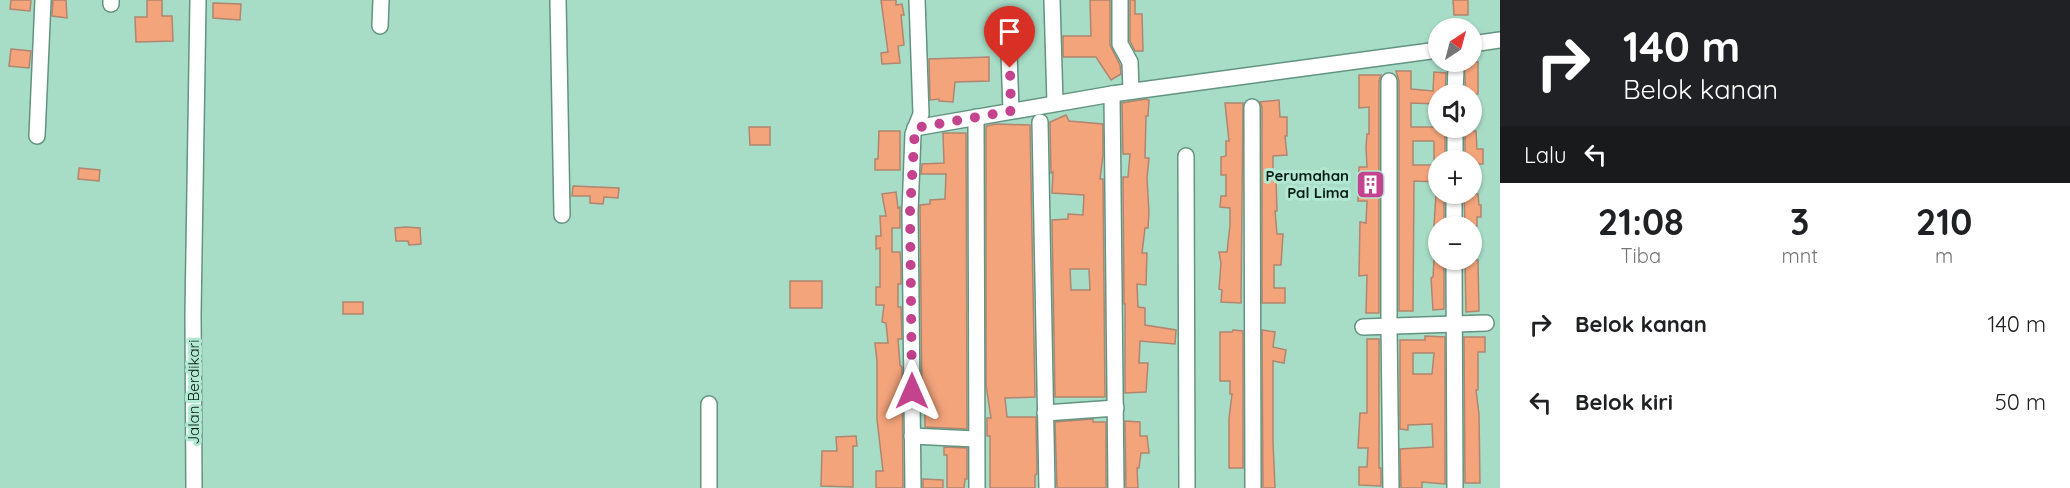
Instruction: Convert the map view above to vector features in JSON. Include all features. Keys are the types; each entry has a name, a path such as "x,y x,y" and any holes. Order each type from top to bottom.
{"street":[{"path":"37,136 43,0"},
{"name":"Jalan Berdikari","path":"194,488 198,0"},
{"path":"380,26 381,0"},
{"path":"558,0 562,215"},
{"path":"913,488 910,212 915,128 921,114 917,0"},
{"path":"1052,0 1055,103"},
{"path":"1120,0 1120,44 1131,62 1131,91"},
{"path":"1008,24 1011,111"},
{"path":"1482,43 1500,40"},
{"path":"915,128 1131,91 1428,51"},
{"path":"1389,81 1391,488"},
{"path":"1112,94 1116,488"},
{"path":"1252,107 1253,488"},
{"path":"976,117 975,439 977,488"},
{"path":"1040,122 1047,488"},
{"path":"1185,156 1187,488"},
{"path":"1454,270 1455,488"},
{"path":"1363,327 1486,323"},
{"path":"709,404 709,488"},
{"path":"1045,413 1116,408"},
{"path":"912,436 975,439"}],"building":[{"path":"11,0 31,0 30,11 10,9"},
{"path":"53,0 66,0 67,18 52,16"},
{"path":"147,0 162,0 162,16 172,16 173,41 136,42 135,17 147,17"},
{"path":"881,0 896,0 896,5 902,4 904,45 898,46 900,63 882,64 881,53 888,52"},
{"path":"1090,0 1110,0 1110,45 1120,65 1121,74 1111,80 1096,57 1063,57 1063,36 1091,36"},
{"path":"1130,0 1135,0 1135,14 1142,14 1143,51 1135,51 1130,41"},
{"path":"1453,0 1468,0 1468,15 1454,15"},
{"path":"213,3 241,4 240,20 213,18"},
{"path":"11,49 31,51 29,68 9,66"},
{"path":"989,57 989,81 955,82 953,102 930,100 929,59"},
{"path":"1396,71 1411,71 1411,89 1428,91 1428,104 1411,103 1411,127 1428,127 1428,138 1445,138 1445,150 1434,150 1433,141 1413,141 1413,165 1428,165 1428,182 1414,181 1413,311 1399,311 1399,81"},
{"path":"1434,72 1446,73 1445,84 1433,84"},
{"path":"1465,72 1478,72 1478,84 1465,84"},
{"path":"1359,75 1381,75 1379,81 1379,313 1366,313 1367,275 1359,276 1360,222 1366,223 1367,201 1358,201 1359,167 1367,167 1369,107 1359,108"},
{"path":"1149,100 1148,116 1146,116 1145,158 1149,158 1147,178 1149,213 1142,253 1147,253 1146,285 1137,284 1138,307 1145,308 1145,325 1176,330 1175,344 1140,341 1139,363 1148,363 1146,392 1125,393 1123,177 1128,177 1130,154 1123,154 1122,103"},
{"path":"1279,100 1280,117 1287,117 1287,136 1285,136 1287,155 1273,156 1273,178 1276,178 1277,234 1283,234 1281,265 1274,265 1274,288 1285,288 1285,303 1262,303 1262,107 1260,102"},
{"path":"1225,103 1243,103 1241,303 1221,302 1222,290 1219,289 1221,263 1219,252 1227,252 1230,225 1230,208 1220,207 1221,196 1226,196 1226,175 1221,175 1221,157 1226,156 1226,141 1229,141"},
{"path":"1066,115 1069,121 1103,124 1100,179 1103,179 1105,397 1055,397 1052,220 1068,219 1068,214 1083,215 1084,195 1052,193 1050,122","holes":["1070,269 1089,269 1090,290 1071,290"]},
{"path":"1030,125 1035,397 1005,398 1007,417 1036,417 1037,474 1035,475 1035,488 990,488 990,436 987,436 987,418 991,418 986,385 986,126"},
{"path":"749,127 770,127 770,145 750,145"},
{"path":"879,131 900,131 900,170 875,170 875,159 878,159"},
{"path":"943,133 966,133 967,429 925,427 925,402 922,401 920,205 930,204 930,200 945,199 946,174 921,174 922,164 944,163"},
{"path":"1465,138 1476,138 1477,149 1483,149 1483,164 1482,150 1465,150"},
{"path":"79,168 100,170 99,181 78,179"},
{"path":"573,186 619,188 618,198 604,197 603,204 590,203 590,196 572,196"},
{"path":"896,192 898,208 900,207 900,228 892,228 892,252 900,252 901,266 898,307 901,307 902,339 898,339 902,367 903,488 876,488 876,471 883,471 877,419 875,343 888,343 886,323 882,322 884,305 876,305 876,287 880,287 880,248 876,249 876,236 881,236 880,216 886,216 882,194"},
{"path":"1435,204 1444,204 1444,216 1435,216"},
{"path":"1464,204 1481,205 1481,216 1465,216"},
{"path":"395,228 420,228 421,244 409,245 408,241 396,241"},
{"path":"1433,270 1444,270 1444,309 1433,310 1431,278"},
{"path":"1465,270 1478,270 1479,311 1466,312"},
{"path":"790,281 822,281 822,308 790,308"},
{"path":"343,302 363,302 363,314 343,314"},
{"path":"1233,330 1243,331 1243,468 1229,468 1229,419 1232,394 1230,394 1230,381 1220,381 1220,332 1232,332"},
{"path":"1262,330 1275,332 1273,347 1286,350 1284,363 1273,361 1275,488 1263,488"},
{"path":"1425,336 1445,337 1445,484 1422,482 1422,488 1401,488 1400,449 1433,447 1432,424 1408,425 1408,430 1400,429 1400,340 1425,340","holes":["1413,353 1434,353 1432,374 1413,374"]},
{"path":"1464,337 1485,337 1485,352 1478,352 1478,390 1476,390 1479,414 1480,483 1465,483"},
{"path":"1367,339 1379,339 1381,486 1359,485 1359,467 1367,467 1368,448 1358,448 1360,413 1367,413"},
{"path":"1093,419 1093,422 1106,422 1106,488 1057,488 1055,422"},
{"path":"1125,421 1140,422 1140,436 1147,436 1149,453 1141,453 1139,468 1137,468 1138,488 1126,488"},
{"path":"856,436 857,446 853,446 853,487 821,486 822,451 837,451 836,437"},
{"path":"944,447 967,448 967,479 965,479 964,488 947,488 947,455 944,455"},
{"path":"923,479 943,480 943,488 923,488"}],"place":[{"name":"Perumahan Pal Lima","path":"1370,184"}],"route":[{"path":"912,391 910,212 913,134 915,128 1011,111 1010,68"}]}
